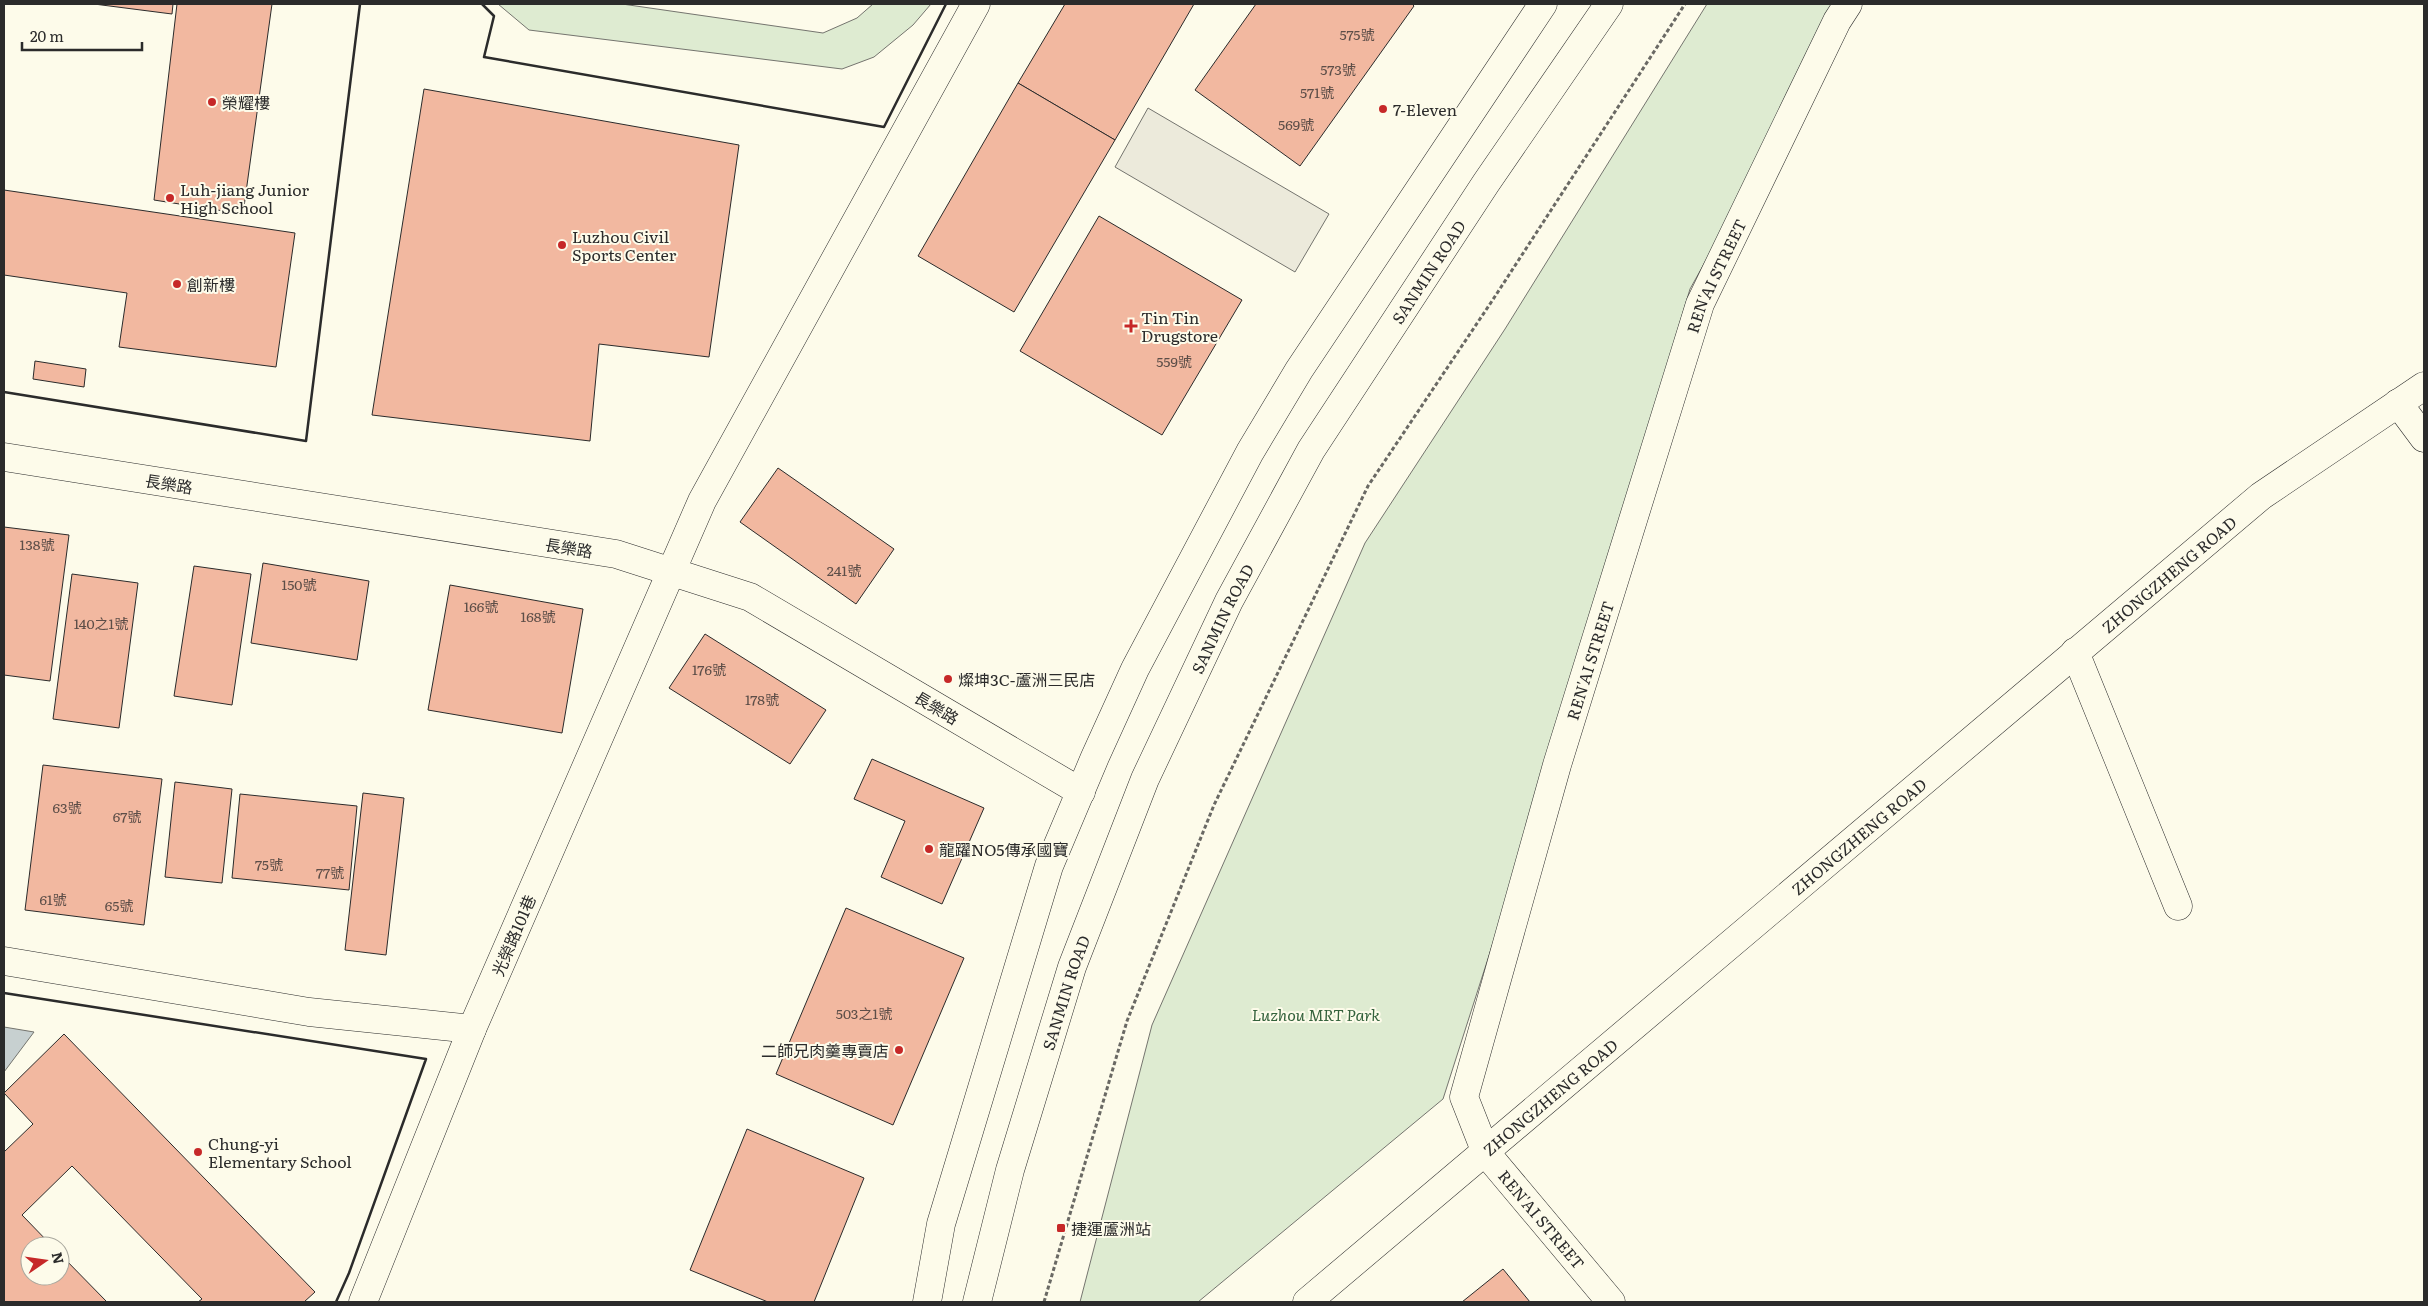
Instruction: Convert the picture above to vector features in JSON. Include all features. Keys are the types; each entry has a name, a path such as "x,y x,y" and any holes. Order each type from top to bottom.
{"street":[{"name":"光榮路101巷","path":"363,1302 472,1029 702,501 976,4"},
{"path":"927,1302 941,1224 1049,866 1135,669 1250,452 1300,370 1543,4"},
{"name":"SANMIN ROAD","path":"977,1302 1010,1170 1072,967 1145,780 1229,601 1311,450 1486,183 1609,4"},
{"name":"REN'AI STREET","path":"1611,1302 1486,1153 1464,1097 1557,765 1700,304 1837,21 1848,4"},
{"name":"ZHONGZHENG ROAD","path":"1307,1302 1486,1153 2261,496 2424,386"},
{"path":"2398,403 2424,438"},
{"name":"長樂路","path":"4,457 616,554 750,597 1081,792"},
{"path":"2075,652 2178,906"},
{"path":"4,961 309,1012 472,1029"}],"path":[{"path":"1044,1302 1127,1021 1214,804 1368,486 1492,301 1685,4"}],"green space":[{"path":"498,4 622,4 823,33 857,18 873,4 931,4 913,25 874,57 842,69 529,30"},
{"name":"Luzhou MRT Park","path":"1707,4 1853,4 1819,58 1690,289 1509,893 1443,1099 1198,1302 1080,1302 1152,1025 1365,543 1505,329"}],"shaded area":[{"path":"1148,108 1329,214 1295,272 1115,167"},
{"path":"4,1027 34,1032 4,1072"}],"building":[{"path":"94,4 173,4 172,14"},
{"name":"榮耀樓","path":"177,4 272,4 243,214 154,200"},
{"path":"1065,4 1194,4 1115,140 1018,83"},
{"path":"1256,4 1412,4 1414,6 1300,166 1195,90"},
{"path":"1018,83 1115,140 1014,312 918,256"},
{"name":"Luzhou Civil Sports Center","path":"424,89 739,145 709,357 599,344 590,441 372,415"},
{"name":"創新樓","path":"4,190 295,233 276,367 119,347 127,293 4,275"},
{"name":"Tin Tin Drugstore","path":"1099,216 1242,300 1162,435 1020,351"},
{"path":"35,361 86,369 84,387 33,379"},
{"path":"778,468 894,549 856,604 740,522"},
{"path":"4,527 69,535 50,681 4,675"},
{"path":"263,563 369,581 357,660 251,643"},
{"path":"194,566 251,574 232,705 174,696"},
{"path":"72,574 138,583 119,728 53,719"},
{"path":"450,585 583,609 562,733 428,710"},
{"path":"705,634 826,710 790,764 669,688"},
{"name":"龍躍NO5傳承國寶","path":"872,759 984,808 942,904 881,877 905,821 854,799"},
{"path":"43,765 162,779 144,925 25,910"},
{"path":"175,782 232,789 222,883 165,877"},
{"path":"363,793 404,798 386,955 345,950"},
{"path":"240,794 357,806 349,890 232,878"},
{"path":"846,908 964,958 893,1125 776,1074"},
{"path":"64,1034 315,1292 304,1302 198,1302 202,1299 72,1166 22,1215 42,1236 20,1236 20,1286 70,1286 70,1264 107,1302 4,1302 4,1152 33,1124 4,1093"},
{"path":"747,1129 864,1178 814,1302 768,1302 690,1270"},
{"path":"1503,1269 1530,1302 1462,1302"}],"wall":[{"path":"4,392 306,441 360,4"},
{"path":"482,4 494,16 484,57 884,127 946,4"},
{"path":"4,993 426,1059 349,1273 336,1302"}],"place":[{"name":"榮耀樓","path":"212,102"},
{"name":"7-Eleven","path":"1383,109"},
{"name":"Luh-jiang Junior High School","path":"170,198"},
{"name":"Luzhou Civil Sports Center","path":"562,245"},
{"name":"創新樓","path":"177,284"},
{"name":"Tin Tin Drugstore","path":"1131,326"},
{"name":"燦坤3C-蘆洲三民店","path":"948,679"},
{"name":"龍躍NO5傳承國寶","path":"929,849"},
{"name":"二師兄肉羹專賣店","path":"899,1050"},
{"name":"Chung-yi Elementary School","path":"198,1152"},
{"name":"捷運蘆洲站","path":"1061,1228"}]}
